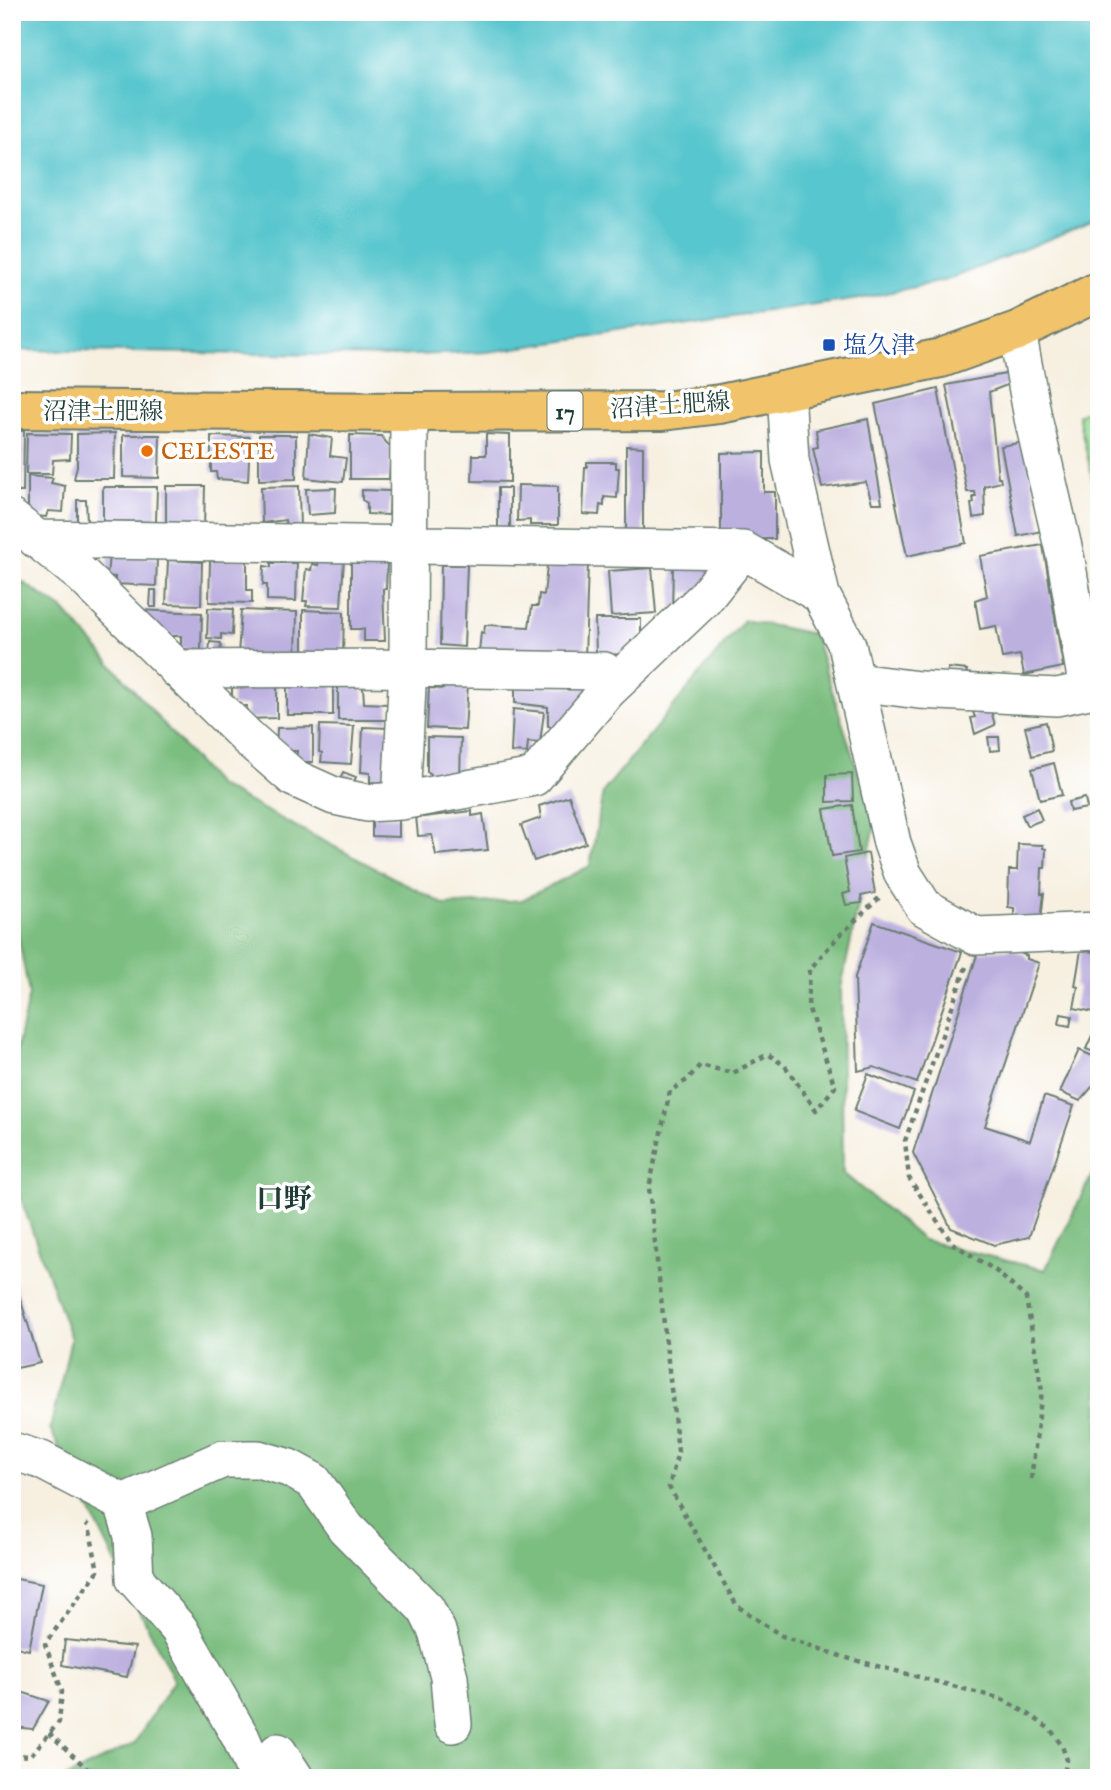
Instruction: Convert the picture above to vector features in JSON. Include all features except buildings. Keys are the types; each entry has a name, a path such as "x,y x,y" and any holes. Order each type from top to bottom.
{"main road":[{"name":"沼津土肥線","path":"12,410 663,411 720,404 941,358 1017,331 1099,291"}],"street":[{"path":"856,682 919,690 1057,697 1093,689 1017,331"},
{"path":"786,390 790,460 821,595 847,645 892,843 903,874 924,907 976,936 1099,931"},
{"path":"401,801 408,668 409,412"},
{"path":"24,529 409,544 743,550 821,595"},
{"path":"24,529 83,576 248,738 294,778 334,796 366,803 401,801 534,777 607,691 704,599 743,550"},
{"path":"177,669 604,671 607,691"},
{"path":"12,1451 41,1460 123,1503 133,1536 135,1579 179,1629 241,1738 277,1769"},
{"path":"123,1503 223,1459 258,1460 289,1468 313,1481 346,1528 426,1609 436,1631 449,1677 453,1724"}],"path":[{"path":"903,874 837,938 810,969 808,1006 835,1087 816,1110 785,1066 768,1054 733,1073 700,1065 687,1080 670,1091 649,1188 678,1452 669,1487 737,1606 782,1636 868,1664 1002,1699 1051,1730 1062,1746 1067,1760 1063,1778"},
{"path":"976,936 905,1142 909,1178 952,1243 996,1271 1026,1298 1042,1391 1031,1480"},
{"path":"12,1755 30,1756 59,1721 62,1691 45,1644 98,1571 89,1526 79,1517"},
{"path":"49,1734 97,1778"}],"green space":[{"path":"1099,404 1099,508 1078,415"},
{"path":"12,575 64,610 217,785 445,905 522,900 590,866 603,792 744,620 814,634 875,825 841,988 843,1173 923,1240 1045,1270 1099,1161 1099,1778 65,1778 134,1744 174,1680 50,1429 71,1339 12,1174 12,1071 29,994 16,924 12,919"}],"water":[{"path":"12,12 1099,12 1099,219 947,280 859,299 488,352 390,356 12,350"}],"place":[{"name":"塩久津","path":"829,345"},
{"name":"CELESTE","path":"147,451"}],"district":[{"name":"口野","path":"284,1198"}]}
